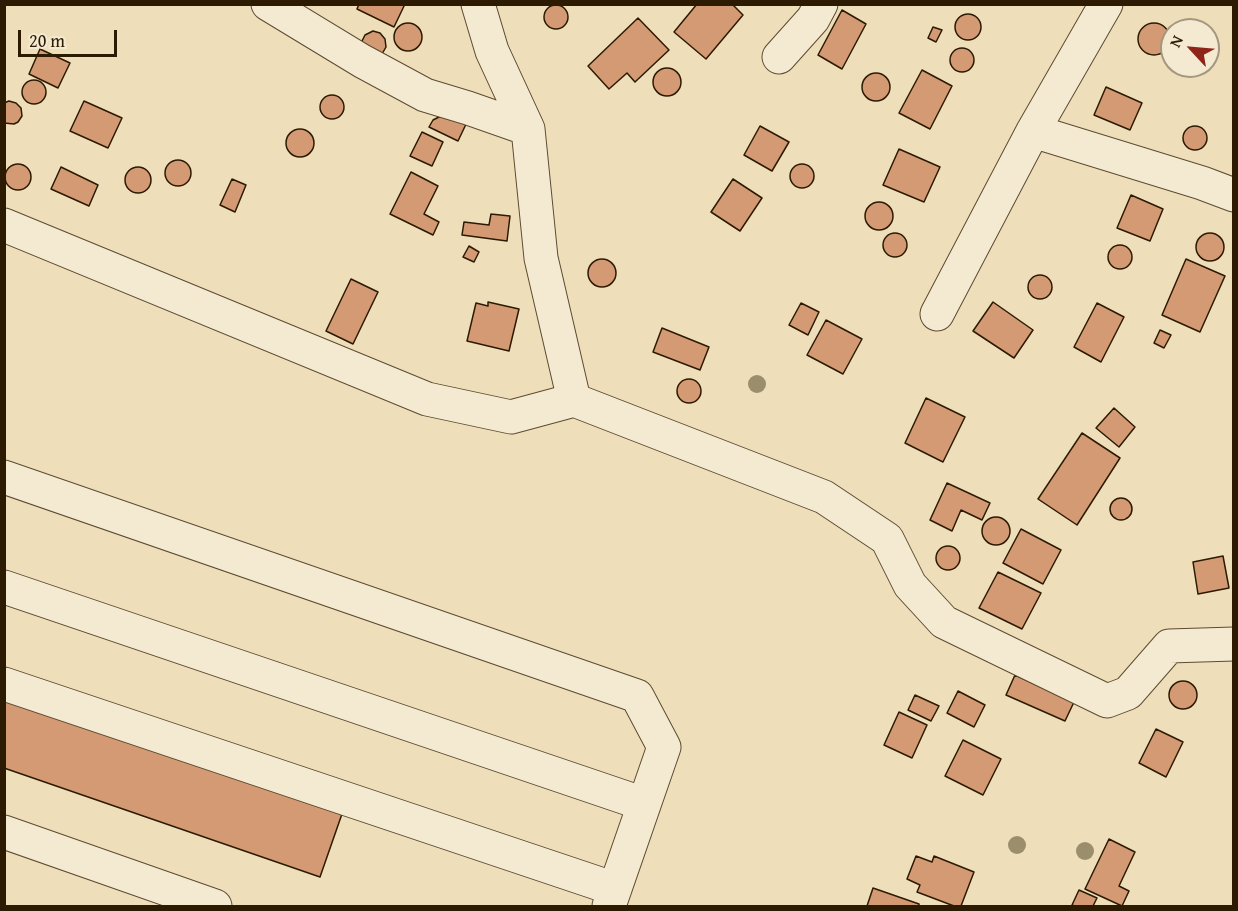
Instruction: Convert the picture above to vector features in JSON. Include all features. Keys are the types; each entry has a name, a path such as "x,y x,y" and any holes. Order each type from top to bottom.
{"street":[{"path":"268,4 362,61 425,95 528,129"},
{"path":"478,4 492,51 528,129 541,258 574,400"},
{"path":"779,57 813,19 821,4"},
{"path":"937,314 1033,131 1106,4"},
{"path":"1033,131 1202,183 1233,195"},
{"path":"4,225 427,399 511,417 574,400 824,496 887,539 910,585 944,622 1107,701 1128,693 1169,646 1233,644"},
{"path":"4,477 637,696 664,747 612,898 4,684"},
{"path":"4,587 644,804"},
{"path":"4,832 214,906"}],"building":[{"path":"359,4 405,4 394,27 357,9"},
{"path":"697,4 732,4 743,15 706,59 674,32"},
{"path":"556,5 564,9 568,17 564,25 556,29 548,25 544,17 548,9"},
{"path":"842,10 866,24 842,69 818,55"},
{"path":"968,14 977,18 981,27 977,36 968,40 959,36 955,27 959,18"},
{"path":"638,18 669,50 635,82 627,73 609,89 588,66"},
{"path":"408,23 418,27 422,37 418,47 408,51 398,47 394,37 398,27"},
{"path":"1154,23 1160,24 1160,54 1154,55 1142,51 1138,39 1142,27"},
{"path":"933,27 942,30 936,42 928,38"},
{"path":"373,31 380,33 385,39 386,47 382,54 361,43 365,35"},
{"path":"962,48 970,52 974,60 970,68 962,72 954,68 950,60 954,52"},
{"path":"40,49 70,63 58,88 29,74"},
{"path":"667,68 677,72 681,82 677,92 667,96 657,92 653,82 657,72"},
{"path":"922,70 952,86 930,129 899,113"},
{"path":"876,73 886,77 890,87 886,97 876,101 866,97 862,87 866,77"},
{"path":"34,80 42,84 46,92 42,100 34,104 26,100 22,92 26,84"},
{"path":"1106,87 1142,103 1130,130 1094,115"},
{"path":"332,95 340,99 344,107 340,115 332,119 324,115 320,107 324,99"},
{"path":"9,101 21,108 22,116 14,124 4,123 4,103"},
{"path":"84,101 122,118 108,148 70,131"},
{"path":"451,111 468,120 458,141 429,127 433,120"},
{"path":"760,126 789,142 772,171 744,155"},
{"path":"1195,126 1203,130 1207,138 1203,146 1195,150 1187,146 1183,138 1187,130"},
{"path":"300,129 310,133 314,143 310,153 300,157 290,153 286,143 290,133"},
{"path":"422,132 443,142 432,166 410,156"},
{"path":"899,149 940,167 924,202 883,185"},
{"path":"178,160 187,164 191,173 187,182 178,186 169,182 165,173 169,164"},
{"path":"18,164 27,168 31,177 27,186 18,190 9,186 5,177 9,168"},
{"path":"802,164 810,168 814,176 810,184 802,188 794,184 790,176 794,168"},
{"path":"61,167 98,185 89,206 51,189"},
{"path":"138,167 147,171 151,180 147,189 138,193 129,189 125,180 129,171"},
{"path":"411,172 438,186 424,214 439,222 433,235 390,214"},
{"path":"232,179 246,185 235,212 220,205"},
{"path":"733,179 762,198 740,231 711,212"},
{"path":"1131,195 1163,209 1150,241 1117,228"},
{"path":"879,202 889,206 893,216 889,226 879,230 869,226 865,216 869,206"},
{"path":"491,214 510,216 507,241 462,235 464,222 489,225"},
{"path":"895,233 903,237 907,245 903,253 895,257 887,253 883,245 887,237"},
{"path":"1210,233 1220,237 1224,247 1220,257 1210,261 1200,257 1196,247 1200,237"},
{"path":"1120,245 1128,249 1132,257 1128,265 1120,269 1112,265 1108,257 1112,249"},
{"path":"469,246 479,252 474,262 463,257"},
{"path":"602,259 612,263 616,273 612,283 602,287 592,283 588,273 592,263"},
{"path":"1186,259 1225,276 1200,332 1162,315"},
{"path":"1040,275 1048,279 1052,287 1048,295 1040,299 1032,295 1028,287 1032,279"},
{"path":"351,279 378,292 353,344 326,331"},
{"path":"488,302 519,309 509,351 467,341 476,303 488,306"},
{"path":"993,302 1033,330 1014,358 973,331"},
{"path":"801,303 819,312 808,335 789,325"},
{"path":"1097,303 1124,317 1101,362 1074,347"},
{"path":"826,320 862,339 843,374 807,355"},
{"path":"662,328 709,347 700,370 653,352"},
{"path":"1160,330 1171,335 1164,348 1154,343"},
{"path":"689,379 697,383 701,391 697,399 689,403 681,399 677,391 681,383"},
{"path":"926,398 965,417 943,462 905,443"},
{"path":"1114,408 1135,427 1119,447 1096,428"},
{"path":"1082,433 1120,458 1077,525 1038,499"},
{"path":"947,483 990,503 982,520 961,510 952,531 930,520"},
{"path":"1117,498 1125,498 1132,505 1132,513 1125,520 1117,520 1110,513 1110,505"},
{"path":"996,517 1006,521 1010,531 1006,541 996,545 986,541 982,531 986,521"},
{"path":"1021,529 1061,550 1043,584 1003,563"},
{"path":"948,546 956,550 960,558 956,566 948,570 940,566 936,558 940,550"},
{"path":"1223,556 1229,588 1198,594 1193,562"},
{"path":"998,572 1041,593 1022,629 979,608"},
{"path":"1015,675 1074,702 1065,721 1006,695"},
{"path":"1183,681 1193,685 1197,695 1193,705 1183,709 1173,705 1169,695 1173,685"},
{"path":"958,691 985,705 974,727 947,713"},
{"path":"4,694 343,811 320,877 4,768"},
{"path":"915,695 939,706 931,721 908,710"},
{"path":"899,712 927,725 912,758 884,745"},
{"path":"1156,729 1183,742 1166,777 1139,763"},
{"path":"963,740 1001,759 983,795 945,776"},
{"path":"1109,839 1135,852 1119,886 1129,891 1122,906 1085,889"},
{"path":"916,856 932,862 934,856 974,872 961,906 954,906 917,892 920,885 907,879"},
{"path":"873,888 919,904 919,906 867,906"},
{"path":"1079,890 1097,898 1093,906 1072,905"}]}
